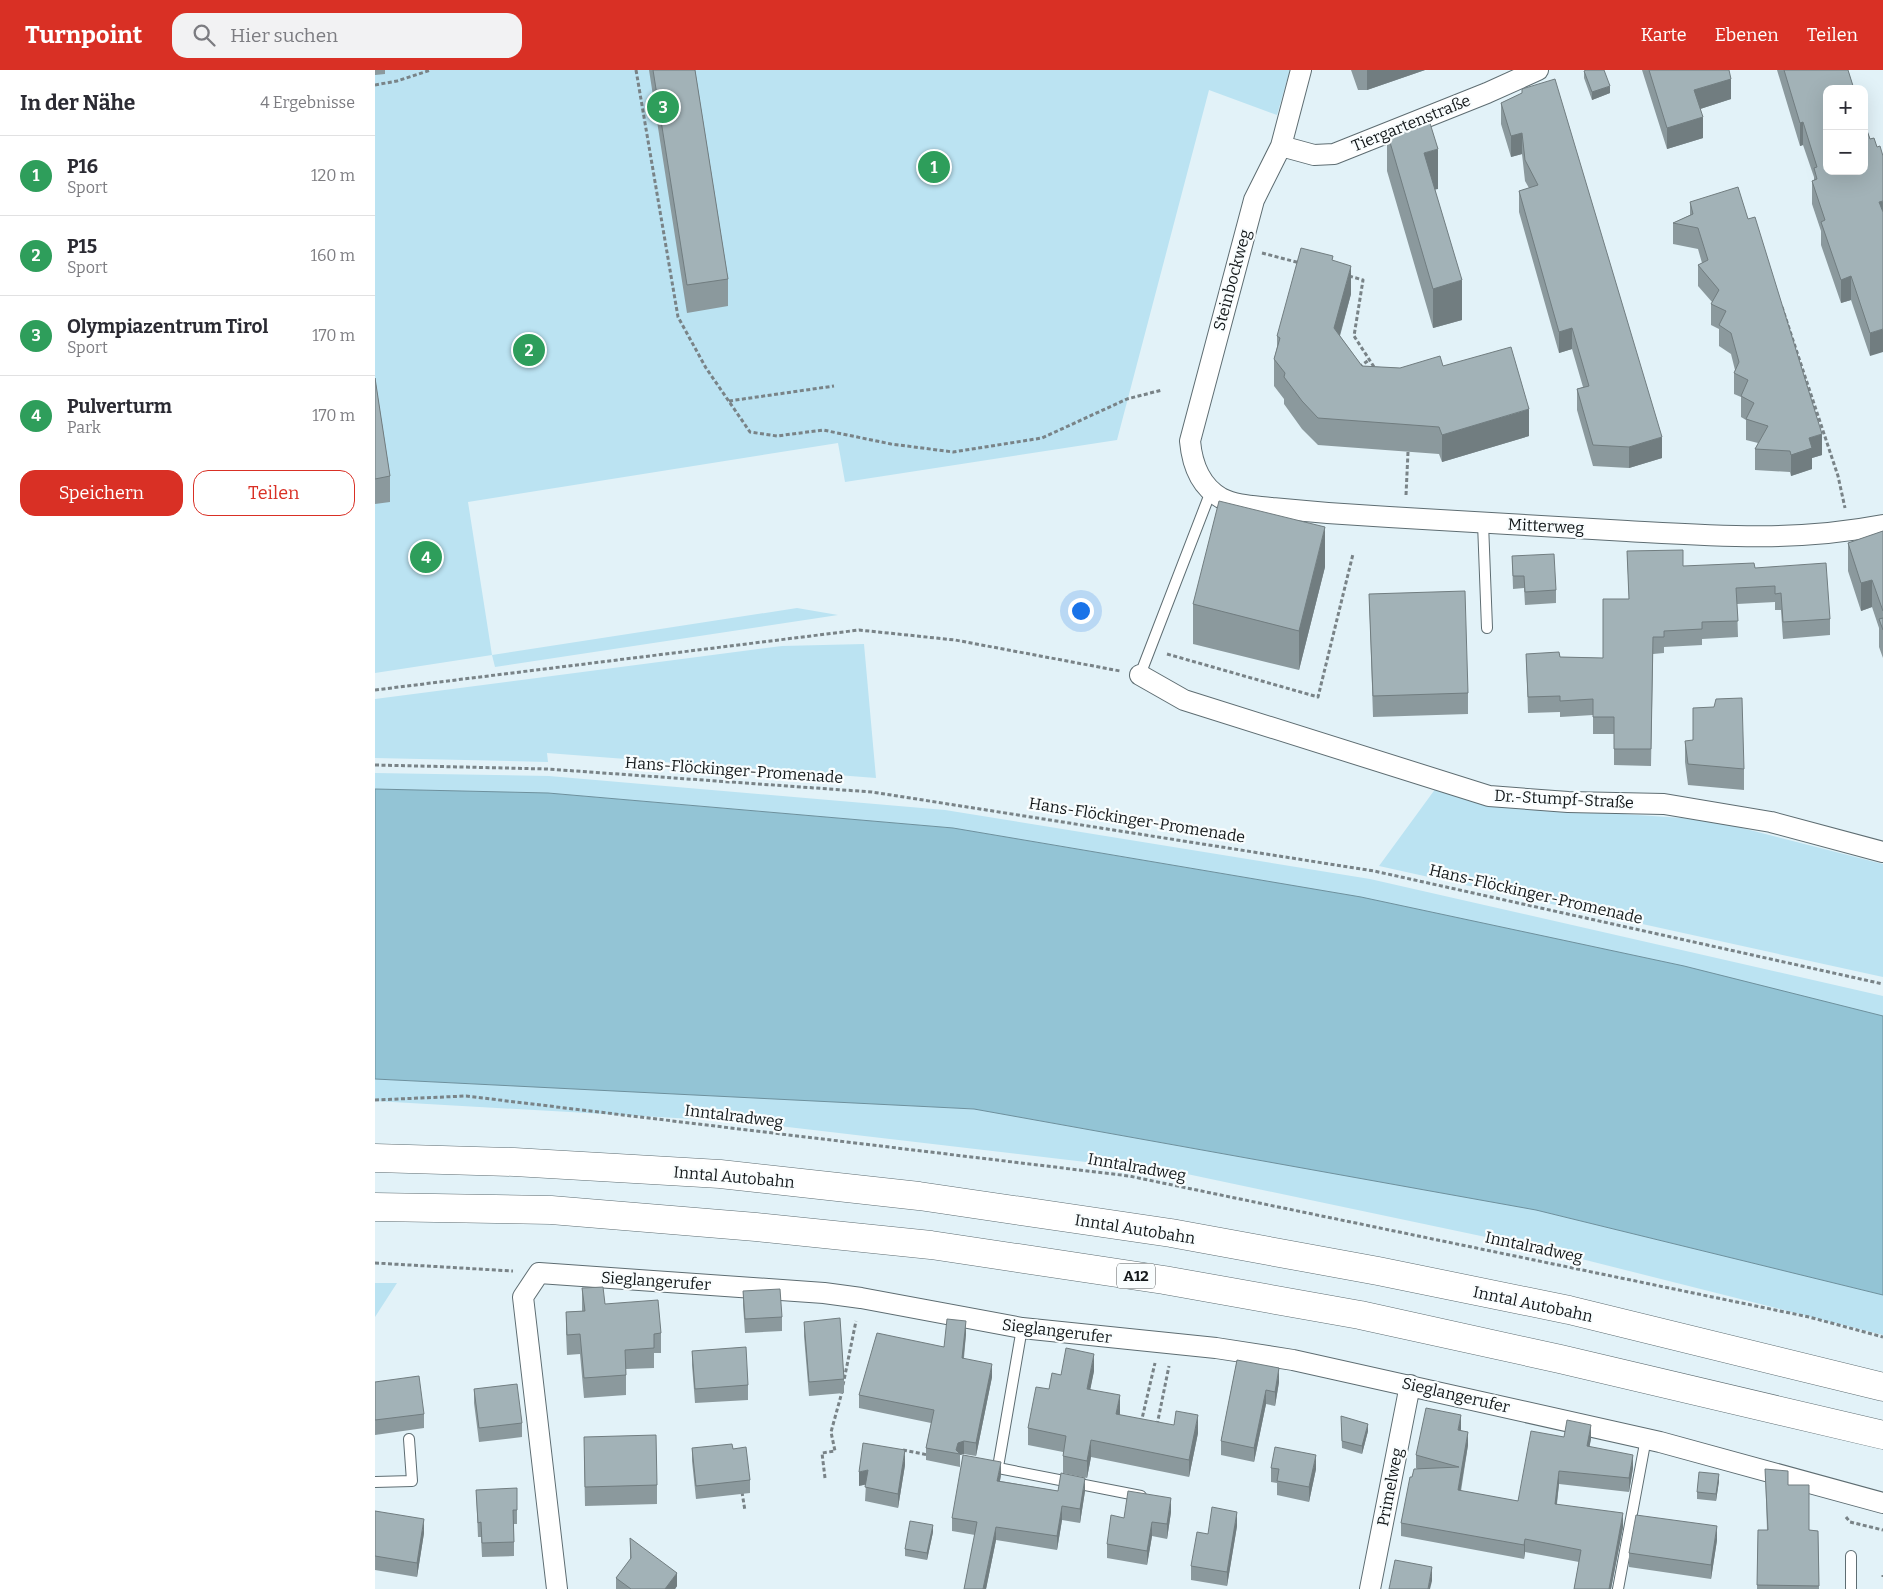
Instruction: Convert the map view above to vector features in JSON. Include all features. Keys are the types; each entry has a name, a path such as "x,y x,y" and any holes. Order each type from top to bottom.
{"highway":[{"name":"Inntal Autobahn","path":"375,1158 515,1162 720,1174 919,1196 1171,1233 1378,1271 1569,1310 1883,1387"},
{"name":"A12","path":"375,1207 551,1210 755,1226 931,1245 1154,1279 1360,1315 1560,1359 1883,1435"}],"street":[{"name":"Steinbockweg","path":"1211,491 1197,472 1192,460 1190,441 1253,200 1281,146 1301,70"},
{"name":"Tiergartenstraße","path":"1281,146 1314,156 1334,154 1487,94 1538,70"},
{"name":"Mitterweg","path":"1211,491 1221,498 1236,504 1322,513 1743,537 1795,537 1883,525"},
{"name":"Dr.-Stumpf-Straße","path":"1140,675 1184,700 1489,796 1568,802 1664,804 1771,822 1883,852"},
{"name":"Sieglangerufer","path":"539,1273 682,1282 861,1298 1022,1328 1259,1353 1647,1438 1883,1503"},
{"path":"539,1273 523,1297 557,1589"},
{"name":"Primelweg","path":"1371,1589 1410,1385"}],"lane":[{"path":"1140,675 1211,491"},
{"path":"1483,523 1487,628"},
{"path":"997,1467 1022,1328"},
{"path":"1617,1589 1647,1438"},
{"path":"375,1482 412,1480 409,1439"},
{"path":"980,1464 1145,1496"},
{"path":"1851,1556 1851,1589"}],"path":[{"path":"375,85 397,82 421,71 431,70"},
{"path":"637,70 678,317 706,368 750,432 777,436 823,430 891,444 953,452 1042,438 1127,399 1162,390"},
{"path":"1241,247 1305,264"},
{"path":"1343,274 1363,280 1354,336 1379,375"},
{"path":"1780,300 1838,476 1850,531"},
{"path":"1355,370 1369,360"},
{"path":"729,401 834,386"},
{"path":"1406,518 1408,452"},
{"path":"1150,649 1318,697 1353,554"},
{"path":"375,690 859,630 955,640 1140,675"},
{"name":"Hans-Flöckinger-Promenade","path":"375,765 547,769 872,792 1374,871 1883,984"},
{"name":"Inntalradweg","path":"375,1100 465,1096 1129,1176 1809,1317 1883,1336"},
{"path":"375,1264 539,1273"},
{"path":"825,1478 822,1453 835,1451 831,1432 847,1371 861,1298"},
{"path":"1141,1426 1167,1343"},
{"path":"1156,1429 1167,1343"},
{"path":"899,1450 927,1455"},
{"path":"742,1489 745,1511"}],"shaded area":[{"path":"375,70 1290,70 1277,115 1209,90 1117,440 845,482 838,443 468,502 492,655 375,673"},
{"path":"797,608 838,615 495,667 492,655"},
{"path":"864,644 876,778 547,753 548,762 375,758 375,699 782,646"},
{"path":"375,773 549,776 945,810 1370,879 1883,996 1883,1016 1684,966 1361,897 953,828 548,793 375,789"},
{"path":"1436,788 1491,805 1711,820 1883,864 1883,977 1379,866"},
{"path":"375,789 548,793 953,828 1361,897 1684,966 1883,1016 1883,1295 1536,1210 974,1109 375,1079"},
{"path":"375,1079 974,1109 1536,1210 1883,1295 1883,1335 1538,1248 1187,1174 746,1122 375,1101"},
{"path":"375,1283 397,1283 375,1317"}],"building":[{"path":"653,70 695,70 728,279 687,285"},
{"path":"1604,70 1610,86 1592,92 1584,71"},
{"path":"1649,70 1729,70 1731,79 1694,90 1703,117 1667,128"},
{"path":"1784,70 1848,70 1853,85 1823,85 1823,175 1868,175 1868,133 1870,139 1874,138 1877,147 1880,146 1883,156 1883,201 1879,202 1883,212 1883,329 1870,333 1851,276 1841,280 1821,222 1825,220 1812,181 1817,179 1814,168 1817,167 1803,122 1800,123"},
{"path":"1555,79 1662,437 1629,447 1593,445 1577,389 1589,386 1572,328 1559,332 1519,191 1538,185 1525,160 1522,133 1511,136 1501,103 1522,93 1522,89"},
{"path":"1429,120 1438,149 1424,153 1462,280 1433,289 1387,132"},
{"path":"1738,187 1748,219 1755,217 1822,434 1809,438 1812,448 1791,455 1790,451 1755,449 1768,426 1746,419 1754,403 1741,396 1748,380 1734,373 1739,362 1731,333 1719,325 1726,311 1711,304 1719,290 1698,265 1708,260 1698,228 1673,223 1693,214 1690,202"},
{"path":"1301,248 1333,256 1332,260 1351,266 1334,328 1362,366 1400,368 1440,356 1443,366 1511,347 1529,409 1442,435 1439,427 1318,418 1284,377 1285,373 1274,359 1280,338 1277,336"},
{"path":"375,378 390,476 375,479"},
{"path":"1219,501 1325,527 1299,631 1193,604"},
{"path":"1883,531 1883,611 1872,580 1861,583 1848,543"},
{"path":"1683,550 1683,566 1754,563 1755,568 1826,563 1830,619 1783,622 1781,593 1775,594 1775,586 1736,588 1738,621 1702,622 1702,629 1664,631 1664,637 1653,637 1651,749 1614,749 1614,717 1593,717 1593,699 1560,701 1560,696 1528,697 1526,654 1559,652 1560,657 1603,658 1603,599 1629,599 1627,551"},
{"path":"1554,554 1556,590 1525,592 1524,576 1513,576 1512,556"},
{"path":"1465,591 1468,693 1373,696 1369,594"},
{"path":"1883,618 1883,630 1879,619"},
{"path":"1742,698 1744,769 1688,764 1685,741 1693,740 1693,708 1714,707 1716,699"},
{"path":"603,1287 605,1304 658,1300 661,1333 654,1334 654,1348 625,1350 626,1375 584,1378 580,1334 567,1335 566,1312 585,1311 582,1288"},
{"path":"780,1289 782,1317 745,1319 743,1291"},
{"path":"840,1318 844,1379 809,1382 804,1322"},
{"path":"947,1319 966,1321 962,1358 992,1364 976,1443 964,1441 958,1443 956,1450 960,1454 926,1448 934,1410 859,1395 877,1333 944,1347"},
{"path":"746,1347 748,1385 695,1389 692,1351"},
{"path":"1066,1348 1094,1354 1087,1389 1120,1395 1116,1414 1174,1425 1176,1411 1198,1415 1189,1460 1091,1440 1087,1461 1063,1456 1066,1436 1028,1428 1036,1387 1049,1389 1052,1373 1061,1375"},
{"path":"1237,1360 1279,1368 1275,1392 1266,1390 1254,1448 1221,1441"},
{"path":"419,1376 424,1414 375,1420 375,1382"},
{"path":"517,1384 522,1423 479,1428 474,1389"},
{"path":"1426,1408 1461,1415 1458,1430 1468,1432 1458,1490 1518,1501 1531,1431 1564,1437 1567,1420 1591,1425 1587,1446 1633,1455 1629,1478 1559,1471 1555,1504 1623,1513 1609,1589 1574,1589 1581,1550 1525,1539 1524,1545 1401,1523 1410,1477 1412,1477 1414,1469 1459,1467 1416,1455"},
{"path":"1341,1416 1368,1424 1362,1446 1342,1441"},
{"path":"656,1435 657,1485 585,1487 584,1437"},
{"path":"863,1443 905,1450 898,1494 865,1487 868,1470 859,1472"},
{"path":"732,1444 733,1449 746,1447 750,1480 696,1486 692,1448"},
{"path":"1275,1447 1316,1455 1309,1487 1277,1481 1279,1469 1271,1468"},
{"path":"963,1455 1001,1462 997,1481 1058,1491 1061,1473 1085,1478 1080,1509 1062,1506 1057,1536 996,1527 983,1589 964,1589 977,1522 952,1518"},
{"path":"1765,1469 1788,1471 1788,1485 1809,1485 1809,1530 1818,1531 1819,1586 1757,1585 1758,1530 1768,1530"},
{"path":"1699,1472 1719,1474 1716,1494 1697,1492"},
{"path":"517,1488 517,1510 513,1510 514,1542 482,1543 481,1522 478,1523 476,1490"},
{"path":"1128,1491 1171,1498 1167,1524 1152,1522 1147,1551 1107,1544 1111,1515 1124,1518"},
{"path":"1212,1507 1237,1512 1227,1572 1191,1566 1197,1532 1208,1534"},
{"path":"375,1511 424,1519 417,1563 375,1556"},
{"path":"1636,1515 1717,1526 1711,1565 1629,1553"},
{"path":"910,1521 933,1525 927,1553 905,1549"},
{"path":"630,1538 677,1573 665,1589 631,1589 616,1578 631,1558"},
{"path":"1395,1560 1432,1567 1428,1589 1389,1589"}],"place":[{"name":"Olympiazentrum Tirol","path":"663,107"},
{"name":"P16","path":"934,167"},
{"name":"P15","path":"529,350"},
{"name":"Pulverturm","path":"426,557"}]}
